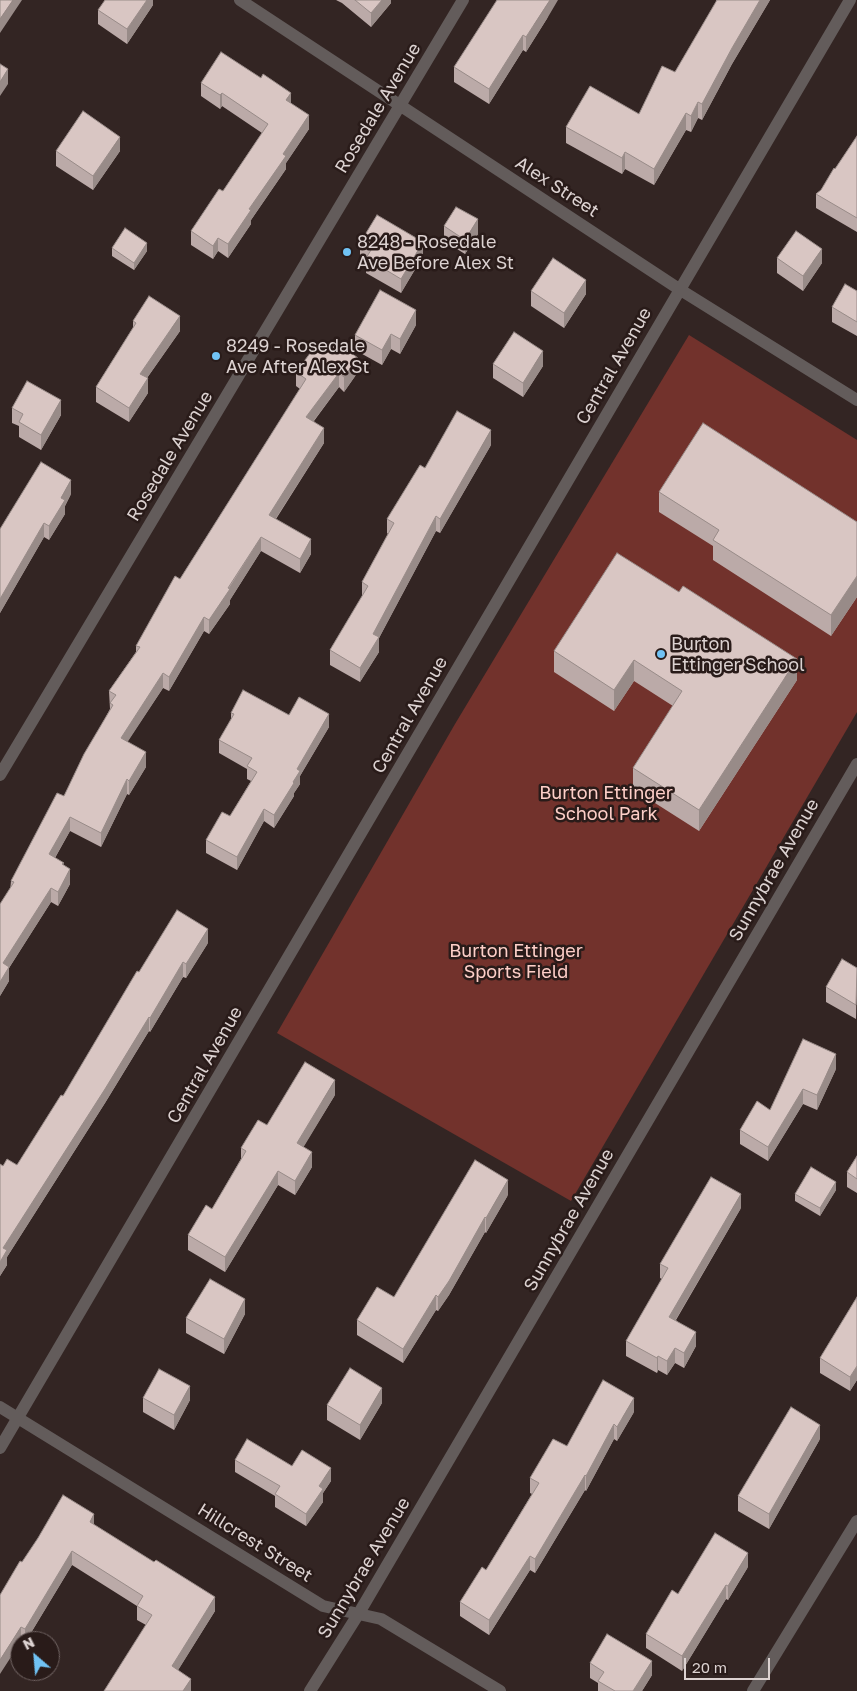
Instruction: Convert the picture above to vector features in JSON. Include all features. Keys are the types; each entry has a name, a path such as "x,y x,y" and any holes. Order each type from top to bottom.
{"street":[{"name":"Alex Street","path":"240,0 679,289 857,400"},
{"name":"Rosedale Avenue","path":"0,775 463,0"},
{"name":"Central Avenue","path":"0,1448 850,0"},
{"name":"Sunnybrae Avenue","path":"310,1691 359,1613 857,764"},
{"name":"Hillcrest Street","path":"0,1407 323,1606 381,1619 500,1691"},
{"path":"752,1691 857,1521"}],"green space":[{"name":"Burton Ettinger School Park","path":"689,335 857,440 857,712 571,1201 277,1033 455,724"}],"building":[{"path":"0,0 13,0 0,19"},
{"path":"105,0 147,0 127,29 98,10"},
{"path":"355,0 382,0 371,13"},
{"path":"497,0 550,0 526,37 523,35 489,89 454,67"},
{"path":"717,0 760,0 702,104 698,102 691,116 686,113 654,169 625,152 622,158 566,127 590,86 639,114 662,66 675,72"},
{"path":"221,52 261,78 263,74 291,93 286,100 309,115 283,154 286,156 249,209 251,210 228,244 218,238 213,246 191,231 219,189 223,191 268,124 222,93 220,95 201,83"},
{"path":"0,64 8,69 0,82"},
{"path":"83,111 120,137 93,176 56,151"},
{"path":"857,136 857,218 816,194 821,190"},
{"path":"456,207 478,219 465,240 444,226"},
{"path":"377,215 423,242 401,279 366,258 371,250 360,243"},
{"path":"125,228 147,243 134,263 112,248"},
{"path":"796,231 822,249 803,276 777,258"},
{"path":"553,258 586,280 564,313 531,291"},
{"path":"845,284 857,291 857,322 832,307"},
{"path":"380,290 416,310 400,339 391,334 382,350 355,335"},
{"path":"149,296 180,316 140,374 148,378 129,408 96,387 136,323 133,321"},
{"path":"514,332 543,351 523,383 493,364"},
{"path":"336,342 358,358 344,377 339,373 306,417 324,428 269,515 311,539 300,559 261,537 209,620 204,617 169,677 163,673 121,738 146,752 129,781 127,779 101,833 70,817 49,854 70,869 58,892 51,888 3,963 9,967 0,982 0,904 14,882 11,881 57,793 64,796 84,754 113,705 110,703 116,695 109,691 140,647 136,646 175,576 180,579 306,379 296,372 317,344 329,352"},
{"path":"27,381 61,400 41,435 19,422 23,414 12,408"},
{"path":"457,411 491,430 440,519 436,516 373,634 379,637 360,668 330,650 368,586 362,582 394,523 387,519 420,465 425,468"},
{"path":"703,423 857,522 857,576 831,615 713,540 719,530 659,492"},
{"path":"41,462 71,480 61,498 65,500 49,526 44,523 0,599 0,529"},
{"path":"617,553 679,592 683,586 797,659 699,810 633,768 682,691 634,660 614,690 554,651"},
{"path":"243,690 289,715 299,697 329,714 297,769 300,771 294,783 274,815 264,809 237,857 206,840 222,812 230,816 257,772 247,766 252,758 219,740 234,714 231,713"},
{"path":"177,910 208,929 186,964 183,962 150,1018 3,1248 7,1250 0,1262 0,1164 3,1166 7,1159 17,1165 61,1095 63,1096 137,971 139,972"},
{"path":"842,959 857,968 856,1005 826,987"},
{"path":"803,1039 836,1054 817,1095 803,1089 768,1147 740,1130 757,1101 770,1110"},
{"path":"305,1062 335,1080 297,1143 312,1152 295,1181 278,1171 225,1257 188,1235 206,1205 212,1209 246,1151 241,1148 258,1120 267,1125"},
{"path":"857,1156 857,1179 847,1172"},
{"path":"475,1160 508,1180 449,1281 438,1297 436,1295 403,1349 357,1320 377,1287 394,1297"},
{"path":"811,1167 836,1182 820,1208 795,1194"},
{"path":"711,1177 741,1194 669,1317 696,1332 684,1353 675,1348 667,1361 658,1356 657,1358 626,1341 668,1268 660,1264"},
{"path":"210,1279 245,1299 224,1339 186,1318"},
{"path":"857,1297 857,1366 850,1377 820,1358"},
{"path":"350,1368 382,1388 360,1425 327,1405"},
{"path":"159,1369 190,1386 174,1415 143,1398"},
{"path":"603,1380 634,1398 617,1427 614,1424 586,1476 535,1559 530,1556 489,1620 460,1602 482,1567 486,1570 539,1483 530,1478 553,1439 567,1446"},
{"path":"791,1407 820,1425 769,1514 738,1496"},
{"path":"247,1439 292,1466 302,1450 331,1468 319,1486 323,1489 306,1514 275,1494 280,1486 235,1460"},
{"path":"63,1495 94,1514 90,1522 215,1597 172,1666 191,1679 183,1691 104,1691 152,1615 137,1606 143,1596 72,1551 25,1629 21,1627 18,1631 10,1631 10,1644 0,1660 0,1595 20,1561 22,1562"},
{"path":"715,1533 748,1553 682,1656 646,1634 672,1590 678,1594"},
{"path":"607,1634 652,1661 633,1691 615,1691 598,1681 604,1672 590,1663"}],"place":[{"name":"8248 - Rosedale Ave Before Alex St","path":"347,252"},
{"name":"8249 - Rosedale Ave After Alex St","path":"216,356"},
{"name":"Burton Ettinger School","path":"661,654"}],"park label":[{"name":"Burton Ettinger Sports Field","path":"516,961"}]}
